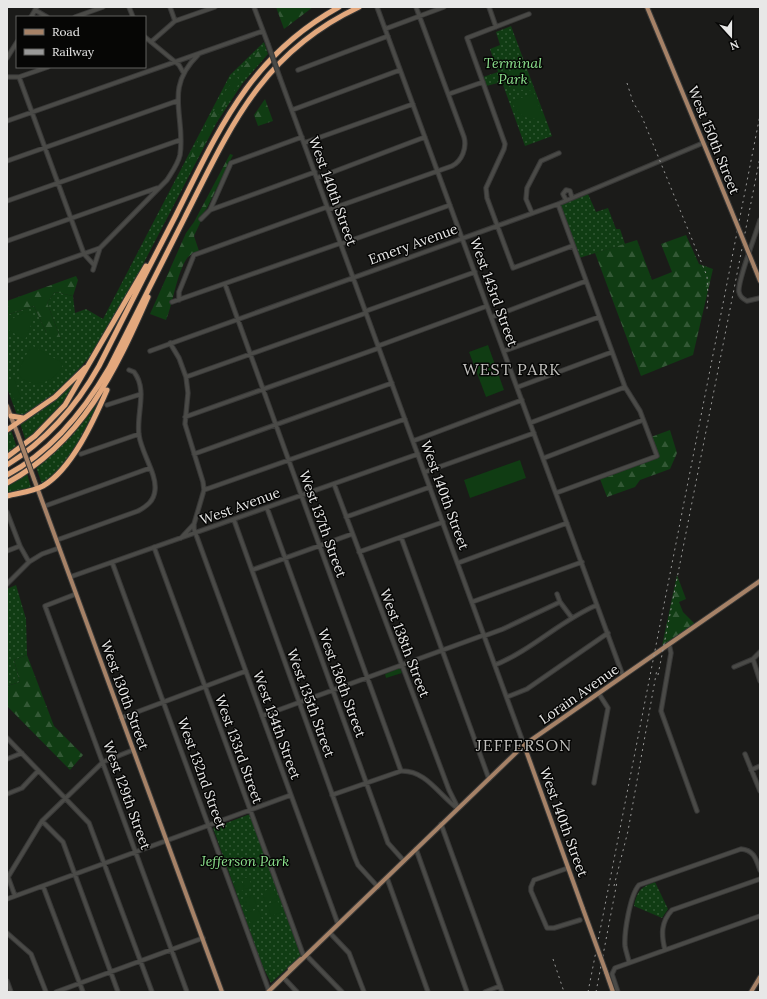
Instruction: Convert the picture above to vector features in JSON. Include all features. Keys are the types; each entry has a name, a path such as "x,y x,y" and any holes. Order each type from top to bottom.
{"highway":[{"path":"7,465 47,436 84,392 99,366 226,117 251,81 275,54 295,36 339,7"},
{"path":"7,475 28,462 51,443 83,409 109,368 223,140 241,110 257,88 283,59 306,40 327,25 359,7"},
{"path":"7,457 35,436 58,414 70,397 167,232"},
{"path":"7,496 38,488 58,474 74,453 106,392 114,370 169,249"},
{"path":"7,430 62,392 93,358"},
{"path":"7,483 42,460 64,440 93,406 114,370"},
{"path":"9,414 23,418"}],"main road":[{"name":"West 150th Street","path":"647,7 760,281"},
{"name":"West 130th Street","path":"7,406 45,506 59,548 222,992"},
{"name":"Lorain Avenue","path":"269,992 524,745 760,581"},
{"name":"West 140th Street","path":"524,745 613,992"},
{"path":"751,992 760,977"}],"street":[{"path":"77,16 102,7"},
{"path":"170,7 175,21"},
{"path":"151,42 175,21 215,7"},
{"name":"West 140th Street","path":"254,7 524,745"},
{"name":"West 143rd Street","path":"377,7 623,676"},
{"path":"179,300 179,292 194,255 438,171 457,163 465,147 464,136 416,7"},
{"path":"385,29 444,7"},
{"path":"489,7 496,27"},
{"path":"36,9 46,16"},
{"path":"529,14 467,38 505,144 486,193 497,226 514,268 572,246"},
{"path":"7,121 263,31"},
{"path":"298,70 388,36"},
{"path":"146,38 179,65 183,72"},
{"path":"7,58 9,52 16,43"},
{"path":"93,270 100,248 167,180 174,169 180,156 177,100 178,88 183,72 200,54"},
{"path":"7,77 19,78 45,68"},
{"path":"292,110 400,70"},
{"path":"19,78 84,254 94,265"},
{"path":"449,94 483,82"},
{"path":"7,162 177,100"},
{"path":"304,143 413,104"},
{"path":"201,219 210,210 231,163 302,137"},
{"path":"317,178 425,138"},
{"path":"7,201 180,140"},
{"name":"Emery Avenue","path":"150,350 558,204 703,143"},
{"path":"532,213 526,199 526,188 541,161 559,153"},
{"path":"210,210 314,172"},
{"path":"7,241 158,188"},
{"path":"566,200 563,194 566,190 570,191 572,198"},
{"path":"140,194 144,197 145,201"},
{"path":"556,493 657,456 643,420 625,387 572,246 558,204"},
{"path":"172,302 450,205"},
{"path":"760,220 741,277 739,292 741,297 747,301 760,298"},
{"path":"7,281 100,248"},
{"path":"186,377 475,272"},
{"path":"492,317 586,281"},
{"name":"West 137th Street","path":"224,284 401,771"},
{"path":"185,417 263,390 488,306"},
{"path":"504,351 599,317"},
{"path":"170,343 179,358 186,377 188,393 185,417 186,432 202,476 204,490 194,524 180,539"},
{"path":"518,387 612,352"},
{"path":"57,540 146,507 152,500 155,492 155,485 139,434 140,384 138,377 134,372 129,370"},
{"path":"194,454 392,383"},
{"path":"530,423 625,387"},
{"path":"107,405 141,394"},
{"path":"413,441 522,400"},
{"path":"204,490 405,419"},
{"path":"544,458 643,420"},
{"path":"425,472 534,433"},
{"path":"81,454 139,434"},
{"name":"West Avenue","path":"70,578 418,454"},
{"path":"45,506 150,468"},
{"name":"West 138th Street","path":"334,484 449,790 458,808"},
{"path":"346,517 430,487"},
{"name":"West 136th Street","path":"267,508 388,843 404,861"},
{"path":"7,512 8,518 20,546 29,562"},
{"name":"West 135th Street","path":"234,520 358,865 378,886"},
{"path":"359,552 443,522"},
{"path":"458,563 567,523"},
{"name":"West 134th Street","path":"194,524 195,534 338,924"},
{"path":"252,570 352,534"},
{"path":"401,537 489,779"},
{"path":"7,551 20,546"},
{"name":"West 133rd Street","path":"154,547 250,811 305,956 342,992"},
{"path":"7,584 29,562 42,554 59,548"},
{"name":"West 132nd Street","path":"112,562 269,992"},
{"path":"472,602 582,562"},
{"name":"West 129th Street","path":"76,594 45,606 187,992"},
{"path":"556,594 572,618"},
{"path":"262,716 503,629 560,602"},
{"path":"495,665 513,658 572,618 597,605"},
{"path":"507,697 527,689 608,633"},
{"path":"669,644 671,653 661,712 697,811"},
{"path":"734,667 753,659 760,652"},
{"path":"753,659 760,681"},
{"path":"121,718 246,671"},
{"path":"594,783 608,708 599,694"},
{"path":"7,738 90,823 152,992"},
{"path":"15,896 8,877 42,821 102,762 133,750"},
{"path":"7,759 22,753"},
{"path":"744,754 760,791"},
{"path":"751,770 760,766"},
{"path":"7,794 22,788 38,770"},
{"path":"332,795 401,771 414,772 423,777 458,808"},
{"path":"7,899 291,795"},
{"path":"42,821 62,842 118,992"},
{"path":"441,824 502,992"},
{"path":"416,849 467,992"},
{"path":"629,962 625,947 625,937 632,896 639,885 741,849 748,849 755,857 760,870"},
{"path":"568,868 534,880 530,887 546,928 554,928 580,920"},
{"path":"387,878 428,992"},
{"path":"665,950 662,932 664,921 672,910 760,879"},
{"path":"44,886 83,992"},
{"path":"618,992 612,971 615,968 760,916"},
{"path":"7,933 31,954 46,992"},
{"path":"330,933 349,953 364,992"},
{"path":"56,992 203,938"},
{"path":"283,977 297,992"},
{"path":"7,981 11,992"},
{"path":"485,992 500,986"}],"green space":[{"path":"276,7 313,7 284,29"},
{"name":"Terminal Park","path":"511,26 552,136 525,146 502,82 486,86 483,77 498,72 490,49 500,45 496,32"},
{"path":"264,42 268,54 242,84 217,122 137,276 92,354 61,389 24,416 17,415 7,388 7,315 34,306 46,332 61,339 47,303 55,292 73,296 75,313 86,309 103,319 230,75"},
{"path":"262,46 265,53 264,56 243,79 239,76 239,72"},
{"path":"523,66 533,91 513,89 498,75"},
{"path":"237,77 240,82 220,112 195,163 191,163 189,161 211,116 232,82"},
{"path":"534,93 544,119 532,119 524,116 511,102"},
{"path":"265,99 273,121 258,126 254,115"},
{"path":"230,154 233,155 207,208 199,219 201,221 194,236 199,251 189,256 184,263 166,320 150,314 186,233 194,222"},
{"path":"588,194 596,212 608,208 616,229 620,229 625,244 579,258 560,205"},
{"path":"686,235 699,264 713,269 693,355 641,376 595,253 637,240 652,280 672,272 661,244"},
{"path":"76,276 78,280 73,296 55,292 47,303 61,339 57,344 46,332 34,306 7,315 7,301"},
{"path":"25,312 33,313 33,320 25,340 7,329 8,321"},
{"path":"31,345 61,362 63,365 55,376 45,382 28,382 22,379 18,372"},
{"path":"488,345 504,390 486,397 469,352"},
{"path":"14,378 21,398 14,400 7,381"},
{"path":"77,379 78,380 62,406 26,442 20,423 59,396"},
{"path":"100,400 72,454 54,475 42,484 36,467 71,437"},
{"path":"11,430 17,448 7,454 7,432"},
{"path":"670,430 677,453 670,469 640,480 635,487 607,497 600,479 659,457 651,437"},
{"path":"520,460 526,478 470,498 464,480"},
{"path":"27,473 31,488 7,493 7,486"},
{"path":"24,477 25,481 20,486 7,491 7,487"},
{"path":"677,575 686,599 679,602 683,612 695,624 662,646"},
{"path":"16,585 26,619 27,655 14,660 20,682 7,686 7,589"},
{"path":"27,655 54,726 83,755 70,770 7,706 7,686 20,682 14,660"},
{"path":"400,668 402,673 386,678 385,674"},
{"name":"Jefferson Park","path":"250,814 301,956 271,983 262,965 213,828"},
{"path":"249,877 252,887 245,889 242,879"},
{"path":"241,879 244,890 238,892 234,882"},
{"path":"655,882 668,909 662,918 634,906 640,890"},
{"path":"273,887 277,898 266,903 262,892"},
{"path":"253,895 257,906 246,910 242,899"},
{"path":"278,901 282,912 271,916 267,905"},
{"path":"258,909 262,919 250,923 246,913"}],"railway":[{"path":"627,83 633,102 642,117 707,276 707,309"},
{"path":"588,992 760,115"},
{"path":"658,675 760,157"},
{"path":"614,886 628,831 657,669"},
{"path":"596,992 617,882"},
{"path":"553,959 564,992"}],"district":[{"name":"WEST PARK","path":"512,369"},
{"name":"JEFFERSON","path":"524,745"}]}
